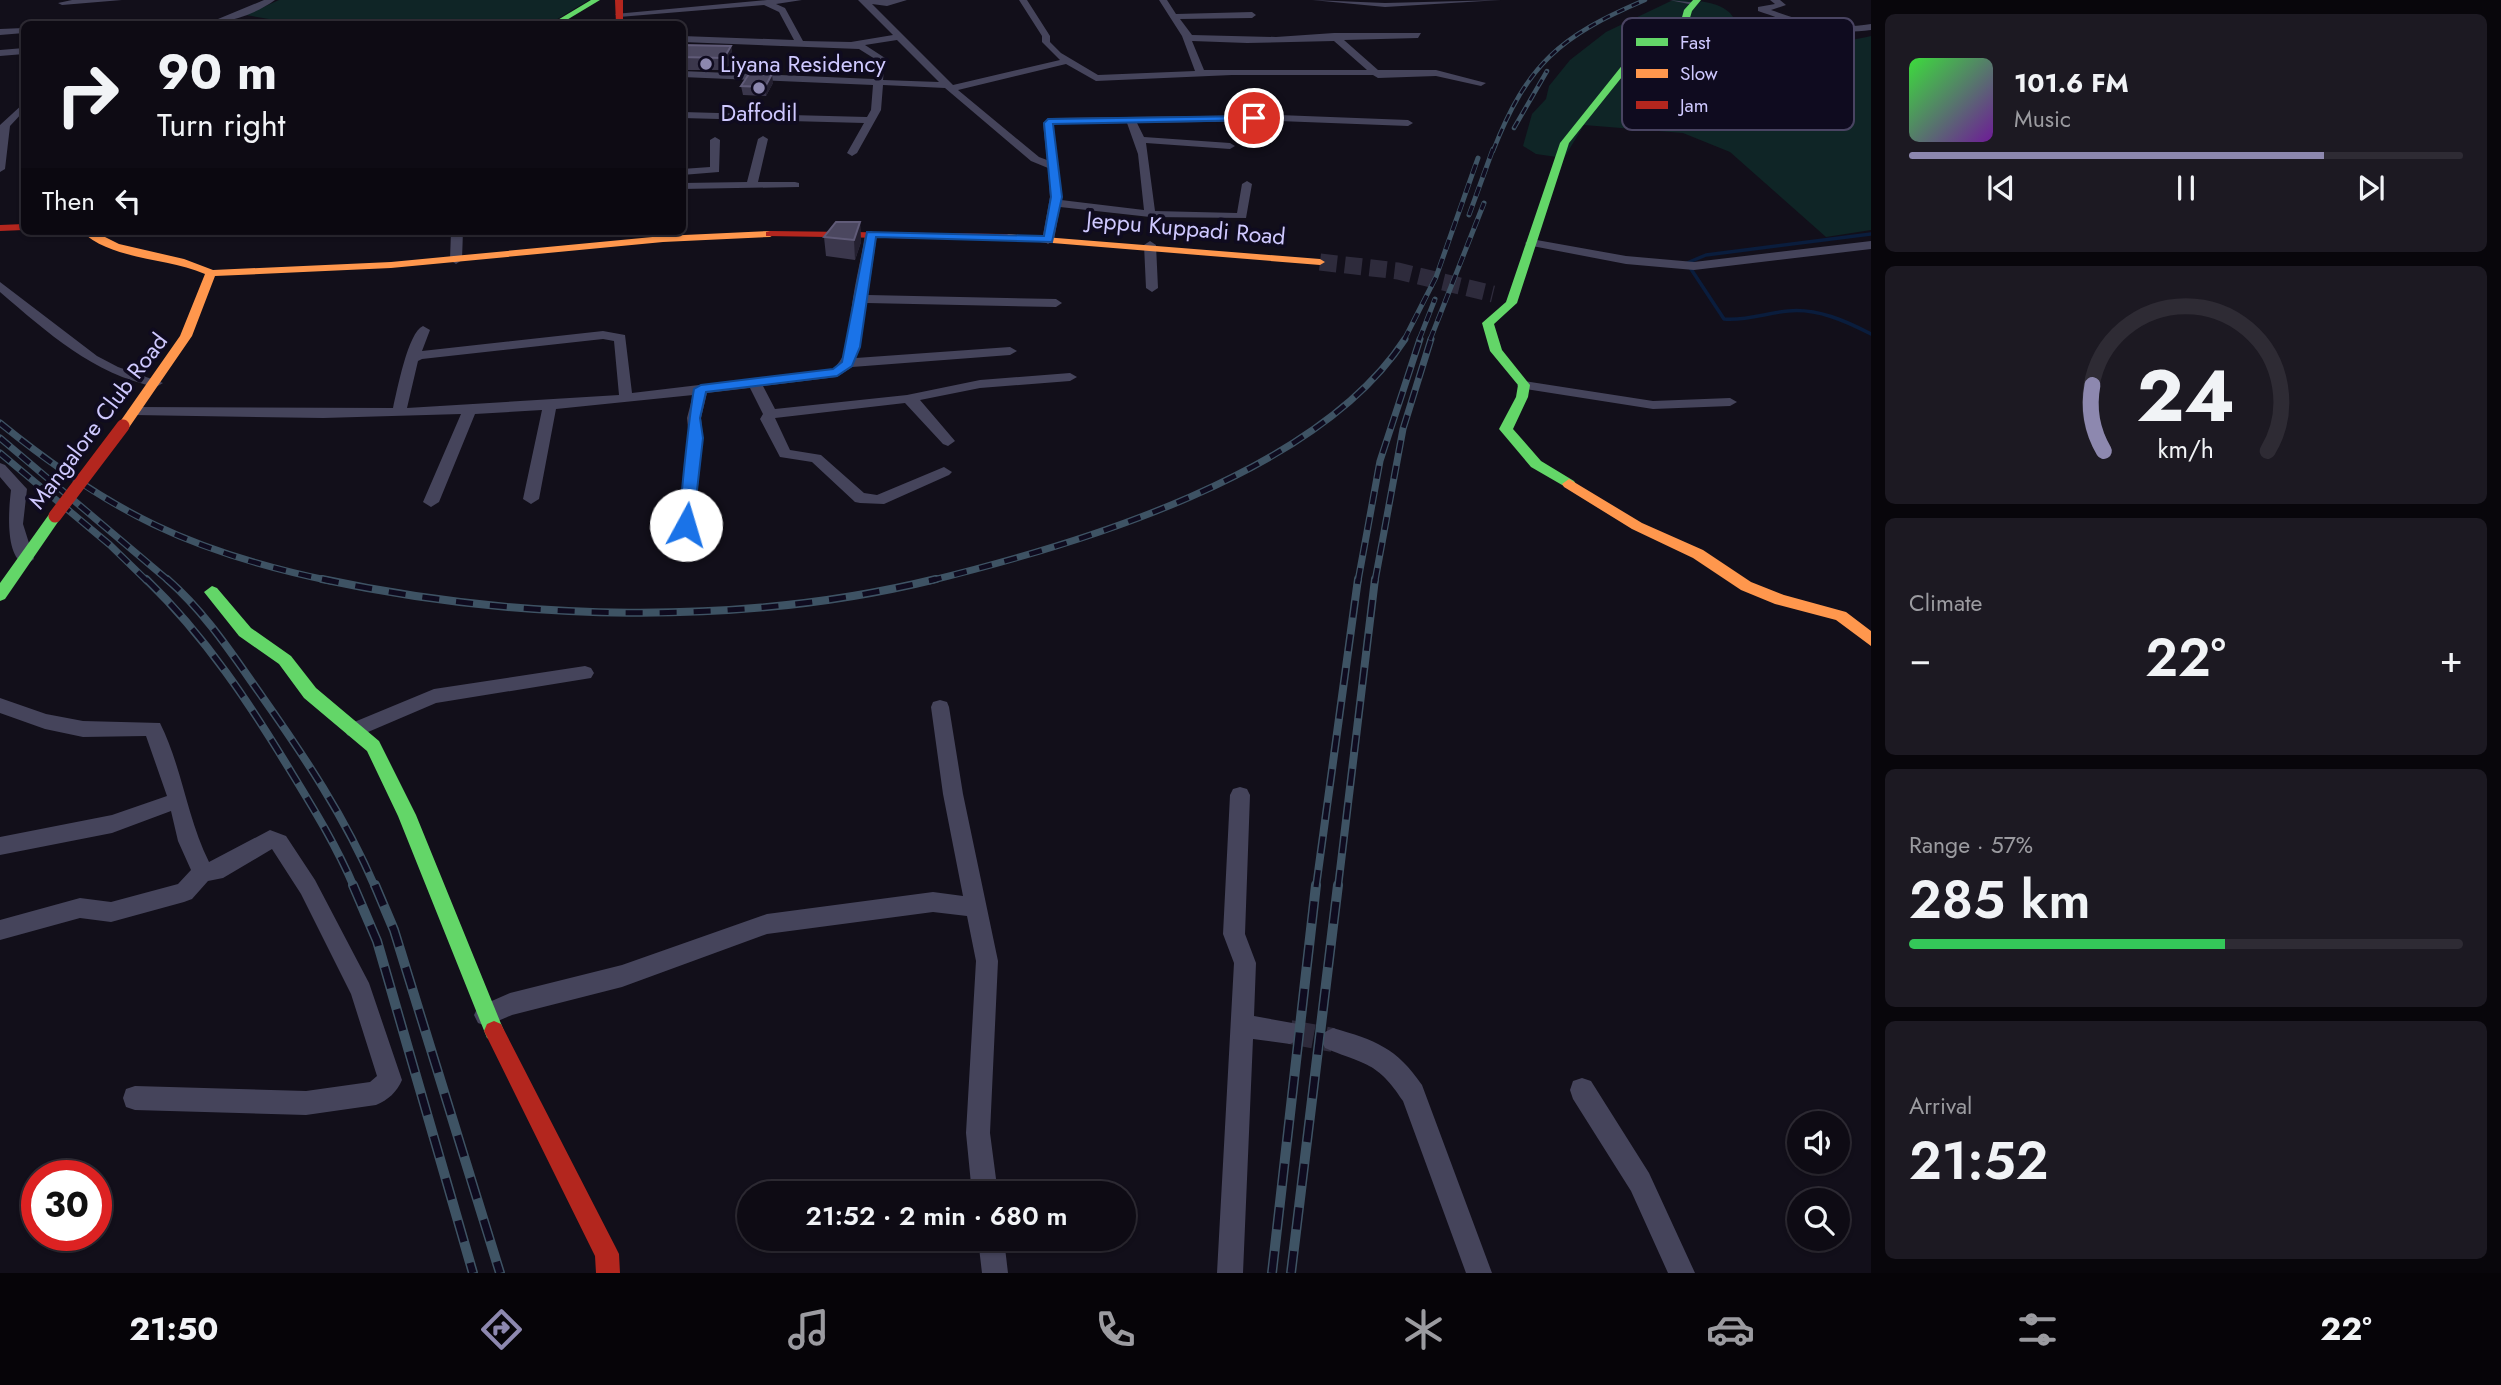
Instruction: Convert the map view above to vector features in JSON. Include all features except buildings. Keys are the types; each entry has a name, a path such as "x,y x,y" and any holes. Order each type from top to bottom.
{"street":[{"path":"62,3 118,0"},
{"path":"218,21 271,0"},
{"path":"560,21 596,0"},
{"path":"609,0 619,10 798,0"},
{"path":"863,1 887,4 903,0"},
{"path":"1023,0 1046,36 1046,42 1067,61 1096,78 1200,73 1436,73 1481,83"},
{"path":"1163,0 1186,36 1200,73"},
{"path":"1317,0 1377,3 1497,0"},
{"path":"1673,0 1695,1"},
{"path":"1774,0 1782,5 1761,9 1785,18"},
{"path":"863,1 950,87 1035,159 1052,166"},
{"path":"1684,18 1695,1"},
{"path":"766,3 782,9 799,42"},
{"path":"1174,17 1252,15"},
{"path":"231,18 243,21"},
{"path":"0,32 21,31"},
{"path":"1186,36 1267,41 1334,36 1418,35"},
{"path":"1334,36 1378,75"},
{"path":"850,45 899,37"},
{"path":"686,39 850,45 862,47 880,58 876,110 852,153"},
{"path":"0,52 21,51"},
{"path":"686,74 950,87 1067,61"},
{"path":"1622,71 1565,143 1549,183 1513,299 1488,323 1488,336 1495,351 1524,385 1653,405 1730,402"},
{"path":"0,169 5,125 21,109"},
{"path":"686,115 870,120"},
{"path":"1048,240 1055,203 1048,123 1051,121 1279,118 1408,123"},
{"path":"1131,120 1148,170 1150,214"},
{"path":"752,185 763,139"},
{"path":"686,172 715,170 715,140"},
{"path":"1140,140 1230,145"},
{"path":"1055,203 1150,214 1242,216 1247,184"},
{"path":"686,186 795,185"},
{"path":"0,228 21,227"},
{"name":"Jeppu Kuppadi Road","path":"211,273 456,260 609,243 745,234 871,234 1048,240 1150,245 1320,262"},
{"path":"134,411 229,414 470,409 626,398 837,373 848,363 853,347 871,234"},
{"path":"90,235 97,242 164,255 200,265 211,273"},
{"path":"456,260 457,235"},
{"path":"1531,243 1626,260 1680,266 1871,245"},
{"path":"1150,245 1152,288"},
{"name":"Mangalore Club Road","path":"0,595 55,516 186,342 205,298 211,273"},
{"path":"0,286 64,339 130,378 156,383"},
{"path":"1496,295 1513,299"},
{"path":"859,299 1056,303"},
{"path":"399,412 412,359 423,330"},
{"path":"412,359 432,354 603,335 620,338 626,398"},
{"path":"848,363 1010,351"},
{"path":"769,414 907,399 980,384 1070,376"},
{"path":"754,382 769,414 769,426 785,454 816,458 860,498 879,500 944,472"},
{"path":"1524,385 1522,402 1508,415 1506,429 1536,464 1637,526 1698,554 1746,586 1780,600 1841,617 1871,640"},
{"path":"686,525 696,438 694,418 701,389"},
{"path":"907,399 915,403 948,440"},
{"path":"531,499 550,404"},
{"path":"431,502 470,409"},
{"path":"0,467 19,489 15,524 26,559"},
{"path":"212,592 245,632 285,660 310,693 373,746 407,815 486,1015 607,1254 608,1273"},
{"path":"354,730 434,696 585,673"},
{"path":"0,705 45,721 83,729 153,728 179,800 188,841 204,872"},
{"path":"940,706 953,794 987,961 978,1133 984,1181"},
{"path":"1230,1273 1245,963 1234,933 1240,795"},
{"path":"0,846 112,824 179,800"},
{"path":"0,930 80,908 111,912 184,892 204,872 216,871 270,839 279,842 309,887 360,991 390,1080 376,1093 306,1103 135,1098"},
{"path":"486,1015 510,1003 622,976 767,924 933,902 976,907"},
{"path":"1242,1026 1290,1032"},
{"path":"1333,1040 1386,1059 1398,1069 1413,1094 1479,1273"},
{"path":"1582,1090 1640,1182 1682,1273"},
{"path":"992,1251 995,1273"}],"green space":[{"path":"279,0 589,0 554,21 281,21 246,15"},
{"path":"1673,0 1687,0 1717,5 1734,18 1635,18"},
{"path":"1622,24 1622,128 1584,125 1564,158 1536,154 1523,146 1532,114 1546,99 1549,86 1570,60 1606,32"},
{"path":"1871,36 1871,230 1826,237 1730,152 1683,133 1646,130 1854,130 1854,39"}],"waterway":[{"path":"1871,234 1706,255 1687,263 1724,319 1741,319 1788,311 1810,312 1841,320 1871,334"}],"tunnel":[{"path":"1320,262 1398,271 1493,294"},
{"path":"1290,1032 1333,1040"}],"railway":[{"path":"1493,151 1519,96 1550,56 1590,27 1645,0"},
{"path":"1514,128 1547,71"},
{"path":"1469,215 1493,149"},
{"path":"1404,340 1436,277 1478,158"},
{"path":"1430,340 1484,203"},
{"path":"1419,340 1435,299"},
{"path":"929,581 1055,547 1123,524 1191,497 1256,465 1315,429 1365,387 1405,339"},
{"path":"1358,581 1380,461 1420,339"},
{"path":"1375,581 1403,429 1431,339"},
{"path":"0,423 79,482 155,525 236,557 331,581"},
{"path":"0,438 169,581"},
{"path":"0,453 110,545 147,581"},
{"path":"146,579 208,648 243,697 317,816 354,887"},
{"path":"167,579 194,605 217,634 293,741 337,812 375,887"},
{"path":"322,579 473,603 629,613 785,605 862,595 936,579"},
{"path":"1316,887 1358,579"},
{"path":"1338,887 1375,579"},
{"path":"353,885 377,941 473,1273"},
{"path":"375,885 394,930 500,1273"},
{"path":"1272,1273 1316,885"},
{"path":"1291,1273 1338,885"}],"traffic: fast":[{"path":"560,21 596,0"},
{"path":"1686,18 1688,10 1697,0"},
{"path":"1569,484 1536,464 1506,429 1522,397 1524,385 1496,351 1488,323 1511,303 1565,143 1622,71"},
{"path":"0,595 55,516"},
{"path":"212,592 245,632 285,660 310,693 373,746 407,815 494,1031"}],"traffic: slow":[{"path":"211,273 391,265 663,239 770,234"},
{"path":"92,235 131,251 180,261 211,273 186,336 123,426"},
{"path":"1007,237 1320,262"},
{"path":"1569,484 1637,526 1698,554 1746,586 1780,600 1841,616 1871,640"}],"traffic: jam":[{"path":"619,0 620,21"},
{"path":"0,228 21,227"},
{"path":"770,234 1007,237"},
{"path":"55,516 123,426"},
{"path":"494,1031 607,1254 608,1273"}],"place":[{"name":"Liyana Residency","path":"706,64"},
{"name":"Daffodil","path":"759,88"}],"route":[{"path":"686,525 696,438 695,408 701,389 837,373 848,363 853,347 856,312 871,234 1048,240 1056,197 1049,144 1048,123 1051,121 1254,118"}]}
